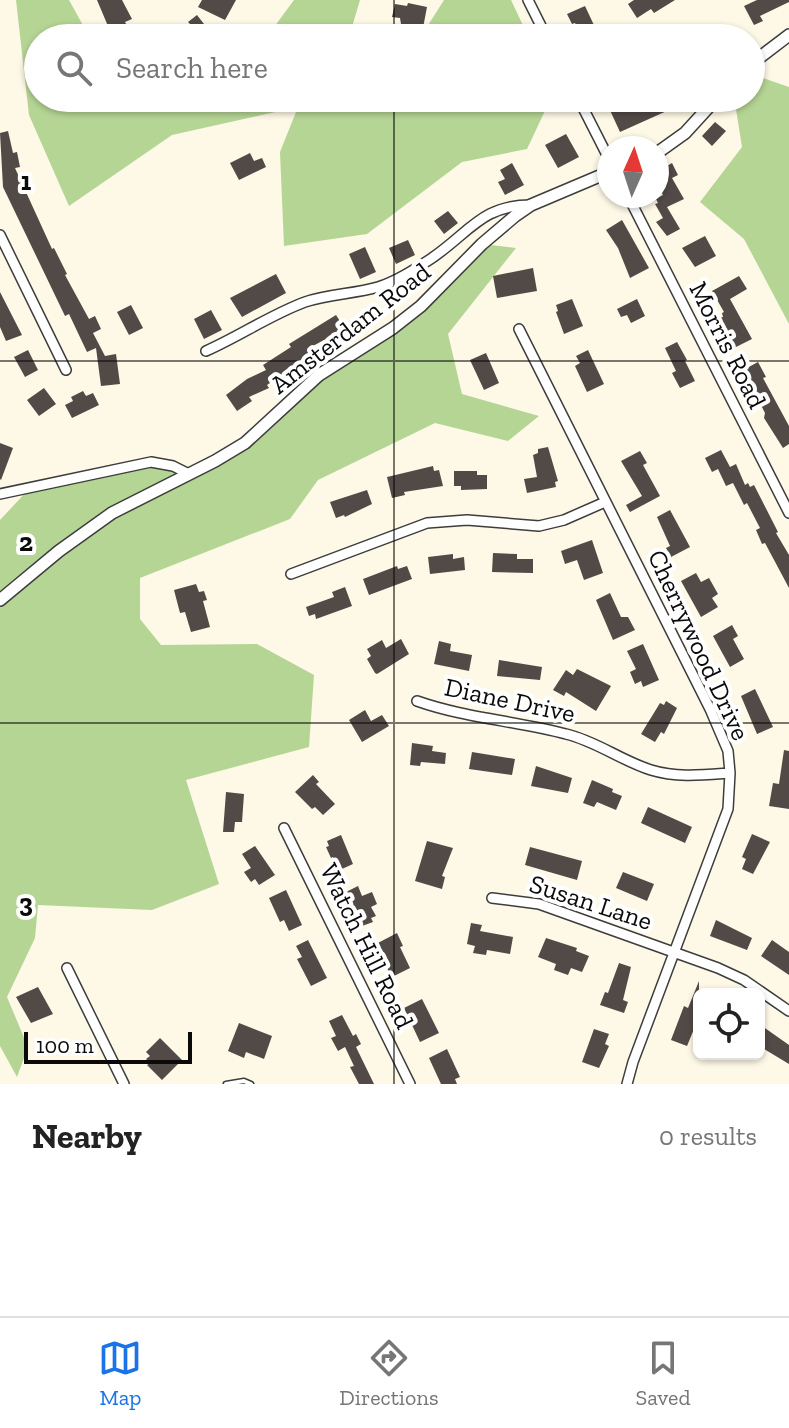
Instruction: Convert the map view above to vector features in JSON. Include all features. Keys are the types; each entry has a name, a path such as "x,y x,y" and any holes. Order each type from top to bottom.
{"street":[{"path":"528,0 540,24"},
{"path":"765,53 789,35"},
{"path":"585,112 597,136"},
{"path":"669,144 685,133 704,112"},
{"name":"Amsterdam Road","path":"0,600 59,551 112,513 245,443 319,375 393,328 421,306 482,244 531,205 597,177"},
{"path":"206,351 258,322 308,301 391,282 435,255 494,210 511,205 531,205"},
{"name":"Morris Road","path":"634,208 789,513"},
{"path":"0,235 66,370"},
{"name":"Cherrywood Drive","path":"519,329 710,709 728,751 728,809 627,1084"},
{"path":"0,494 151,462 173,466 189,474"},
{"path":"291,574 427,523 467,520 539,526 564,520 605,502"},
{"name":"Diane Drive","path":"417,701 577,737 634,764 666,774 730,773"},
{"name":"Watch Hill Road","path":"284,828 410,1084"},
{"name":"Susan Lane","path":"492,898 539,904 582,917 744,980 789,1011"},
{"path":"67,968 124,1084"}],"lane":[{"path":"226,1084 244,1081 251,1084"}],"green space":[{"path":"16,0 69,0 82,24 24,24 24,71"},
{"path":"294,0 360,0 353,24 276,24"},
{"path":"444,0 511,0 522,24 429,24"},
{"path":"765,79 789,87 789,324 744,239 700,202 742,147 736,112 765,112"},
{"path":"29,112 276,112 172,135 69,206"},
{"path":"296,112 544,112 527,149 462,162 367,234 284,246 280,152"},
{"path":"482,244 516,248 448,334 462,394 539,416 508,441 435,423 318,480 290,519 140,578 140,619 161,645 257,644 314,675 309,747 186,780 219,884 152,910 38,905 35,938 7,997 28,1047 17,1077 0,1046 0,520 28,490 151,462 189,474 215,461 294,397 393,328"}],"building":[{"path":"97,0 122,0 132,19 126,24 107,24"},
{"path":"202,0 236,0 225,20 198,7"},
{"path":"634,0 675,0 654,13 651,9 637,18 628,4"},
{"path":"757,0 789,0 760,16 763,21 756,24 744,6"},
{"path":"408,3 427,7 424,24 401,24 400,18 392,17 395,4 407,6"},
{"path":"585,6 593,24 572,24 567,14"},
{"path":"197,15 204,24 190,24 188,22"},
{"path":"611,112 665,112 620,132"},
{"path":"715,122 726,131 712,146 702,136"},
{"path":"8,131 20,167 15,168 65,275 89,319 95,316 101,329 93,333 105,356 116,354 120,384 101,386 96,348 87,352 69,314 65,316 3,187 0,133"},
{"path":"566,134 579,157 558,168 545,145"},
{"path":"250,153 254,161 262,158 266,167 239,180 230,163"},
{"path":"512,163 524,185 505,195 498,182 505,179 500,170"},
{"path":"672,163 678,175 672,178 684,199 669,206 669,165"},
{"path":"657,208 668,208 680,229 667,236 656,222 663,218"},
{"path":"448,211 458,223 444,234 434,221"},
{"path":"622,220 649,268 630,278 618,248 606,230"},
{"path":"705,236 716,256 695,267 682,248"},
{"path":"408,240 415,255 396,264 389,248"},
{"path":"365,247 376,272 360,279 349,254"},
{"path":"533,268 537,291 497,298 493,276"},
{"path":"276,274 286,293 242,317 230,298"},
{"path":"739,276 747,289 730,299 752,339 732,349 720,318 724,312 712,291"},
{"path":"0,292 22,335 6,341 0,327"},
{"path":"572,299 583,326 564,334 556,305"},
{"path":"637,299 645,316 631,323 627,315 621,317 617,309"},
{"path":"131,305 143,328 129,335 117,312"},
{"path":"211,310 222,330 204,339 194,319"},
{"path":"336,315 345,329 309,348 312,354 267,385 269,388 249,397 252,401 237,411 226,395 247,379 266,370 263,365 291,347 289,344"},
{"path":"677,342 695,381 680,388 665,348"},
{"path":"28,350 38,370 25,377 14,357"},
{"path":"588,350 604,384 587,392 575,366 580,363 576,356"},
{"path":"486,353 499,383 484,390 470,360"},
{"path":"758,362 766,377 763,378 789,426 789,444 783,448 764,418 765,413 745,374 745,369"},
{"path":"44,388 56,404 39,416 27,400"},
{"path":"83,391 86,396 93,393 99,405 72,418 65,405 73,401 71,397"},
{"path":"0,443 13,448 1,480 0,479"},
{"path":"548,447 558,481 555,482 556,487 527,493 524,479 537,477 533,455 538,453 538,449"},
{"path":"721,450 730,467 736,464 745,485 754,485 778,532 789,555 789,588 765,543 762,544 756,530 760,528 747,503 744,505 733,483 726,486 718,469 712,472 705,458"},
{"path":"640,451 647,463 643,465 660,496 630,512 626,505 642,496 621,461"},
{"path":"433,466 434,471 439,470 443,486 404,492 405,495 392,498 387,477"},
{"path":"454,471 477,471 477,475 487,475 487,489 461,490 461,486 454,486"},
{"path":"367,490 372,504 336,518 330,502"},
{"path":"670,510 690,547 671,557 666,548 670,546 657,517"},
{"path":"592,540 603,573 584,580 577,560 565,564 561,551"},
{"path":"493,553 517,554 517,559 533,559 533,573 492,572"},
{"path":"453,554 453,559 464,557 465,570 430,574 428,557"},
{"path":"397,566 398,569 407,566 412,579 369,595 363,579"},
{"path":"696,573 701,582 709,578 718,594 712,598 718,607 701,617 681,581"},
{"path":"196,584 199,592 204,591 207,600 203,601 210,627 191,632 185,612 180,613 174,590"},
{"path":"345,587 352,606 316,619 315,614 309,616 306,607 334,597 332,592"},
{"path":"610,593 621,617 628,617 635,630 613,640 596,600"},
{"path":"732,625 738,636 733,639 744,659 730,667 713,636"},
{"path":"401,639 409,654 375,673 367,659 371,656 367,649 382,640 386,648"},
{"path":"439,641 451,644 450,651 472,655 469,671 434,664"},
{"path":"643,644 659,680 643,687 641,681 635,684 630,672 636,669 627,651"},
{"path":"499,660 542,667 540,680 497,676"},
{"path":"577,669 611,686 596,711 566,692 564,696 553,690 566,670 573,675"},
{"path":"755,689 773,727 757,734 741,696"},
{"path":"666,701 677,708 664,734 661,732 655,742 641,734 660,703 664,705"},
{"path":"365,710 371,721 382,715 389,726 362,742 349,720"},
{"path":"412,743 433,746 432,751 446,753 445,764 421,762 420,766 410,765"},
{"path":"784,750 789,751 789,809 769,806 773,783 779,784"},
{"path":"472,752 515,759 512,775 469,769"},
{"path":"536,766 572,778 568,793 531,786"},
{"path":"313,775 319,782 316,784 335,804 323,815 295,792"},
{"path":"592,780 622,796 616,810 597,802 594,807 583,803"},
{"path":"226,792 244,794 242,822 235,822 234,832 223,832"},
{"path":"648,807 692,827 685,843 641,823"},
{"path":"752,834 770,842 753,874 742,869 746,859 742,857"},
{"path":"341,835 353,864 342,869 338,860 331,858 326,847 329,846 327,841"},
{"path":"427,841 453,848 442,876 445,877 442,889 415,881"},
{"path":"255,846 275,875 259,885 255,879 251,882 244,872 251,868 242,854"},
{"path":"530,847 582,861 577,880 525,865"},
{"path":"623,872 654,884 647,901 616,888"},
{"path":"358,886 362,896 372,892 377,904 371,907 376,916 371,918 373,922 362,926 346,892"},
{"path":"286,890 302,925 289,931 284,920 280,922 269,898"},
{"path":"716,920 752,938 747,950 710,936"},
{"path":"471,923 482,925 480,931 513,937 510,954 487,950 486,955 473,953 475,946 467,944"},
{"path":"397,933 410,968 392,977 374,945"},
{"path":"546,938 577,948 576,951 589,956 582,972 571,968 568,975 554,970 556,964 538,957"},
{"path":"308,940 327,978 311,986 297,959 302,957 296,946"},
{"path":"772,940 789,952 789,975 761,956"},
{"path":"619,963 631,967 623,1000 628,1002 624,1013 600,1005"},
{"path":"38,987 53,1014 31,1023 16,997"},
{"path":"693,996 693,1032 687,1046 671,1040 684,1006 688,1008"},
{"path":"422,999 439,1033 420,1042 404,1008"},
{"path":"342,1015 361,1044 356,1047 374,1084 359,1084 350,1067 354,1066 345,1047 338,1051 331,1038 336,1036 329,1021"},
{"path":"239,1023 272,1036 264,1059 246,1052 244,1058 228,1051"},
{"path":"765,1028 789,1045 789,1064 765,1050"},
{"path":"594,1029 609,1034 605,1044 609,1046 599,1068 582,1062"},
{"path":"160,1038 182,1060 162,1080 147,1065 150,1063 146,1059 150,1056 146,1052"},
{"path":"447,1049 460,1077 455,1079 457,1084 441,1084 429,1058"}]}
